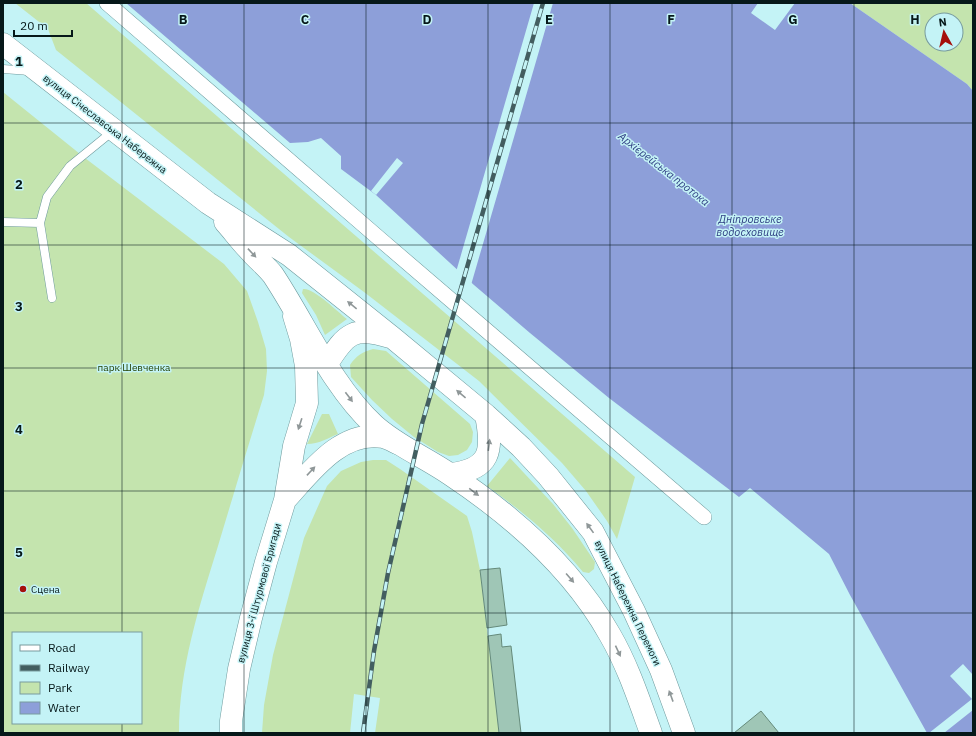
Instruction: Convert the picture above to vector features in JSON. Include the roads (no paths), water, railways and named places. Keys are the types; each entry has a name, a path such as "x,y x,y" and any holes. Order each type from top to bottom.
{"main road":[{"name":"вулиця Січеславська Набережна","path":"3,44 208,203 289,255 393,338"},
{"name":"вулиця Січеславська Набережна","path":"208,203 272,274 327,364"},
{"name":"вулиця 3-ї Штурмової Бригади","path":"290,304 304,352 307,403"},
{"name":"вулиця 3-ї Штурмової Бригади","path":"231,733 231,721 239,668 266,562 285,500 294,446 307,403 327,364 340,344 351,336 363,332 374,332 393,338"},
{"name":"вулиця Набережна Перемоги","path":"393,338 486,415 521,447 548,476 593,532 631,604 661,670 684,733"},
{"path":"327,364 350,398 374,424 397,443 450,474 520,526 549,554 577,586 600,617 636,691 651,733"},
{"path":"450,474 465,472 477,466 486,457 490,447 490,435 486,415"},
{"name":"вулиця 3-ї Штурмової Бригади","path":"285,500 326,457 356,439 369,436 384,437 397,443"}],"street":[{"path":"107,3 386,245 704,517"}],"lane":[{"path":"3,70 38,72"},
{"path":"52,298 40,223 47,197 70,166 114,131"},
{"path":"3,222 40,223"}],"water":[{"name":"Дніпровське водосховище","path":"126,3 850,3 967,84 973,91 973,733 927,733 850,595 829,554 750,488 739,497 609,398 474,285 376,195 341,169 341,156 321,138 308,142 290,143"}],"railway":[{"path":"363,733 374,651 388,573 422,424 543,3"}],"place":[{"name":"Сцена","path":"23,589"}],"water label":[{"name":"Архієрейська протока","path":"664,169"}],"park label":[{"name":"парк Шевченка","path":"134,367"}]}
